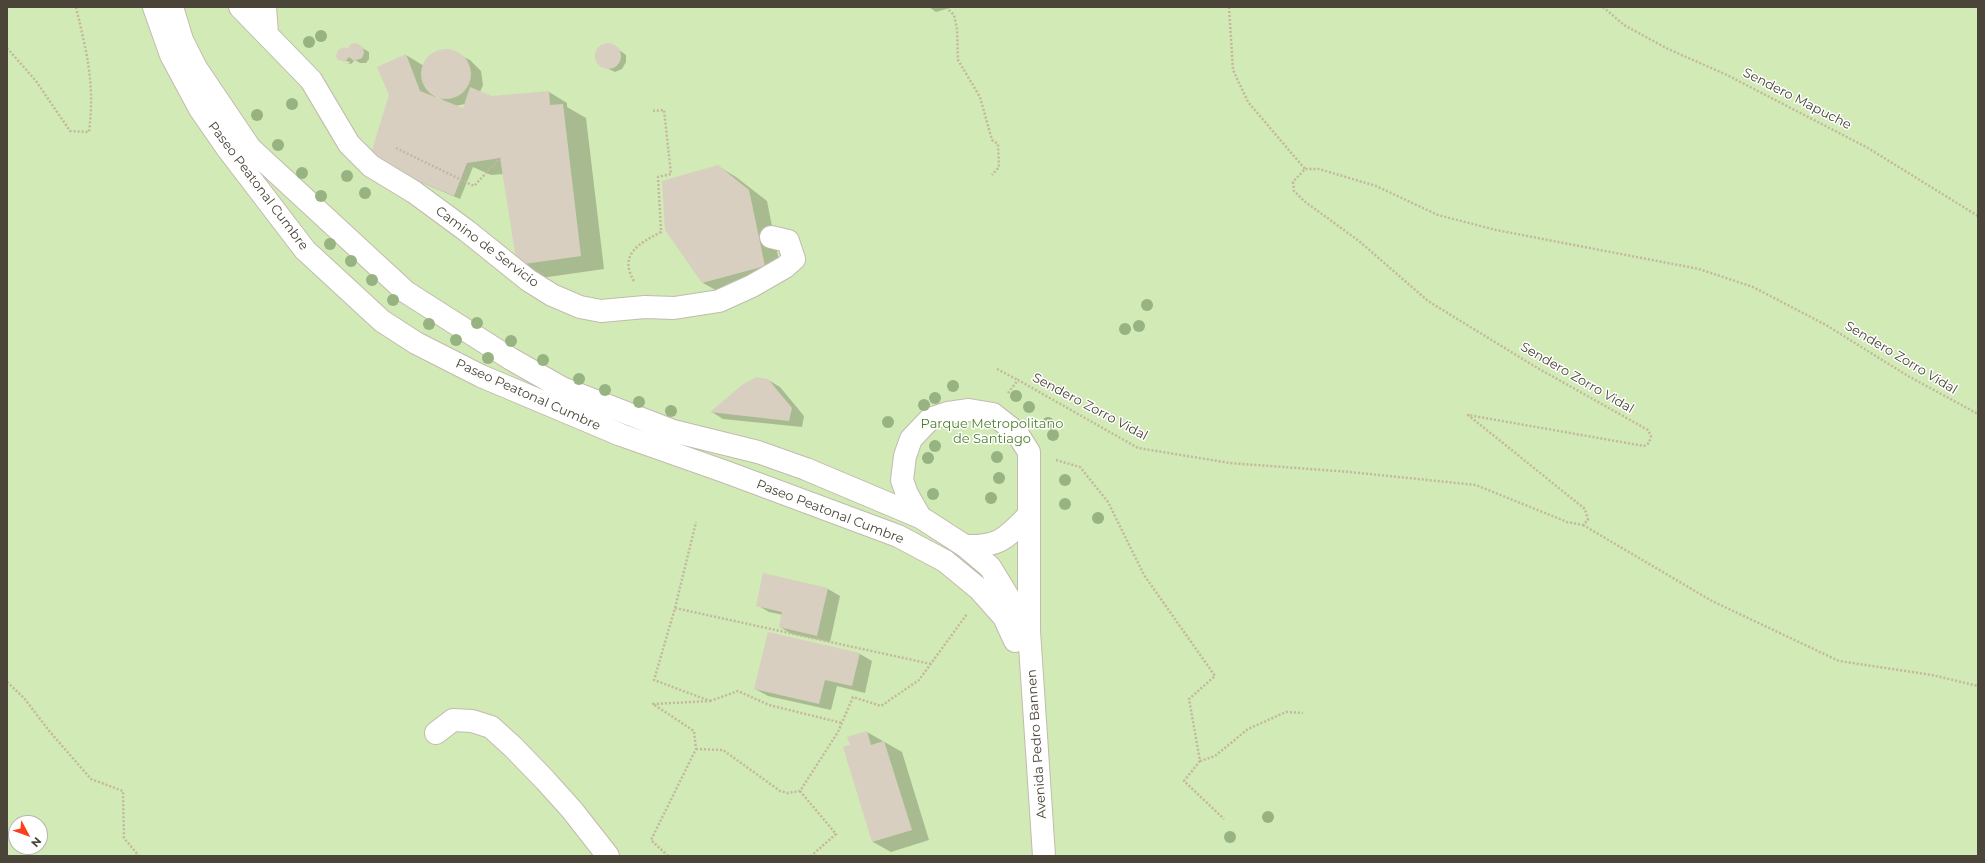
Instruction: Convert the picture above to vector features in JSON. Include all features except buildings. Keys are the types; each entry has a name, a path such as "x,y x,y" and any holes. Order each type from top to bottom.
{"street":[{"name":"Paseo Peatonal Cumbre","path":"154,7 171,55 200,109 227,148 305,250 382,321 416,343 481,376 621,435 734,474 898,536 945,561 979,589 1022,636"},
{"path":"172,7 182,40 196,68 250,148 406,292 510,359 562,388 673,431 758,452 820,475 920,517"},
{"name":"Camino de Servicio","path":"240,7 311,80 349,144 371,166 414,192 467,231 528,280 552,295 580,307 601,310 645,307 674,308 719,301 752,286 785,267 794,258 788,241 771,237"},
{"path":"265,7 267,34"},
{"name":"Avenida Pedro Bannen","path":"993,414 969,410 948,413 930,419 912,439 905,456 902,480 907,494 920,517 965,546 990,567 1022,636"},
{"path":"993,414 1017,434 1029,452"},
{"name":"Avenida Pedro Bannen","path":"1029,452 1028,516 1022,636 1044,856"},
{"path":"965,546 984,546 1004,540 1028,516"},
{"path":"436,733 453,720 472,721 491,727 541,775 572,810 608,856"}],"path":[{"path":"7,48 36,81 70,131 89,132 92,111 92,84 86,48 76,7"},
{"path":"946,7 954,16 957,29 958,60 980,97 992,140 998,144 999,167 992,176"},
{"path":"1229,7 1233,70 1248,102 1305,169"},
{"name":"Sendero Mapuche","path":"1603,7 1624,25 1668,49 1727,75 1868,148 1978,216"},
{"path":"637,286 629,268 629,256 639,244 661,232 658,177 672,174 664,110 653,111"},
{"path":"391,145 474,186 500,158"},
{"name":"Sendero Zorro Vidal","path":"993,414 1018,380 1138,448 1230,463 1350,472 1476,485 1567,522 1583,525 1588,520 1585,509 1468,415 1644,446 1649,444 1651,436 1648,430 1534,366 1428,301 1359,241 1294,191 1293,182 1305,169 1319,169 1376,186 1438,215 1496,230 1699,269 1753,287 1826,325 1908,376 1978,414"},
{"path":"997,369 1018,380"},
{"path":"1029,452 1080,467 1108,502 1144,575 1215,676 1189,699 1200,761"},
{"path":"696,522 675,608 654,680 710,701"},
{"path":"1583,525 1712,601 1839,661 1932,676 1978,686"},
{"path":"675,608 931,664"},
{"path":"696,749 723,750 780,791 788,793 800,791 842,723 853,697 881,706 919,680 962,621"},
{"path":"7,682 24,698 50,732 91,779 123,791 124,838 139,856"},
{"path":"668,856 651,840 696,749 694,731 653,704 710,701 738,691 769,705 842,723"},
{"path":"1224,819 1184,781 1200,761 1215,756 1248,729 1286,712 1303,713"},
{"path":"800,791 836,834 811,856"}],"green space":[{"name":"Parque Metropolitano de Santiago","path":"7,7 1978,7 1978,856 7,856"}]}
